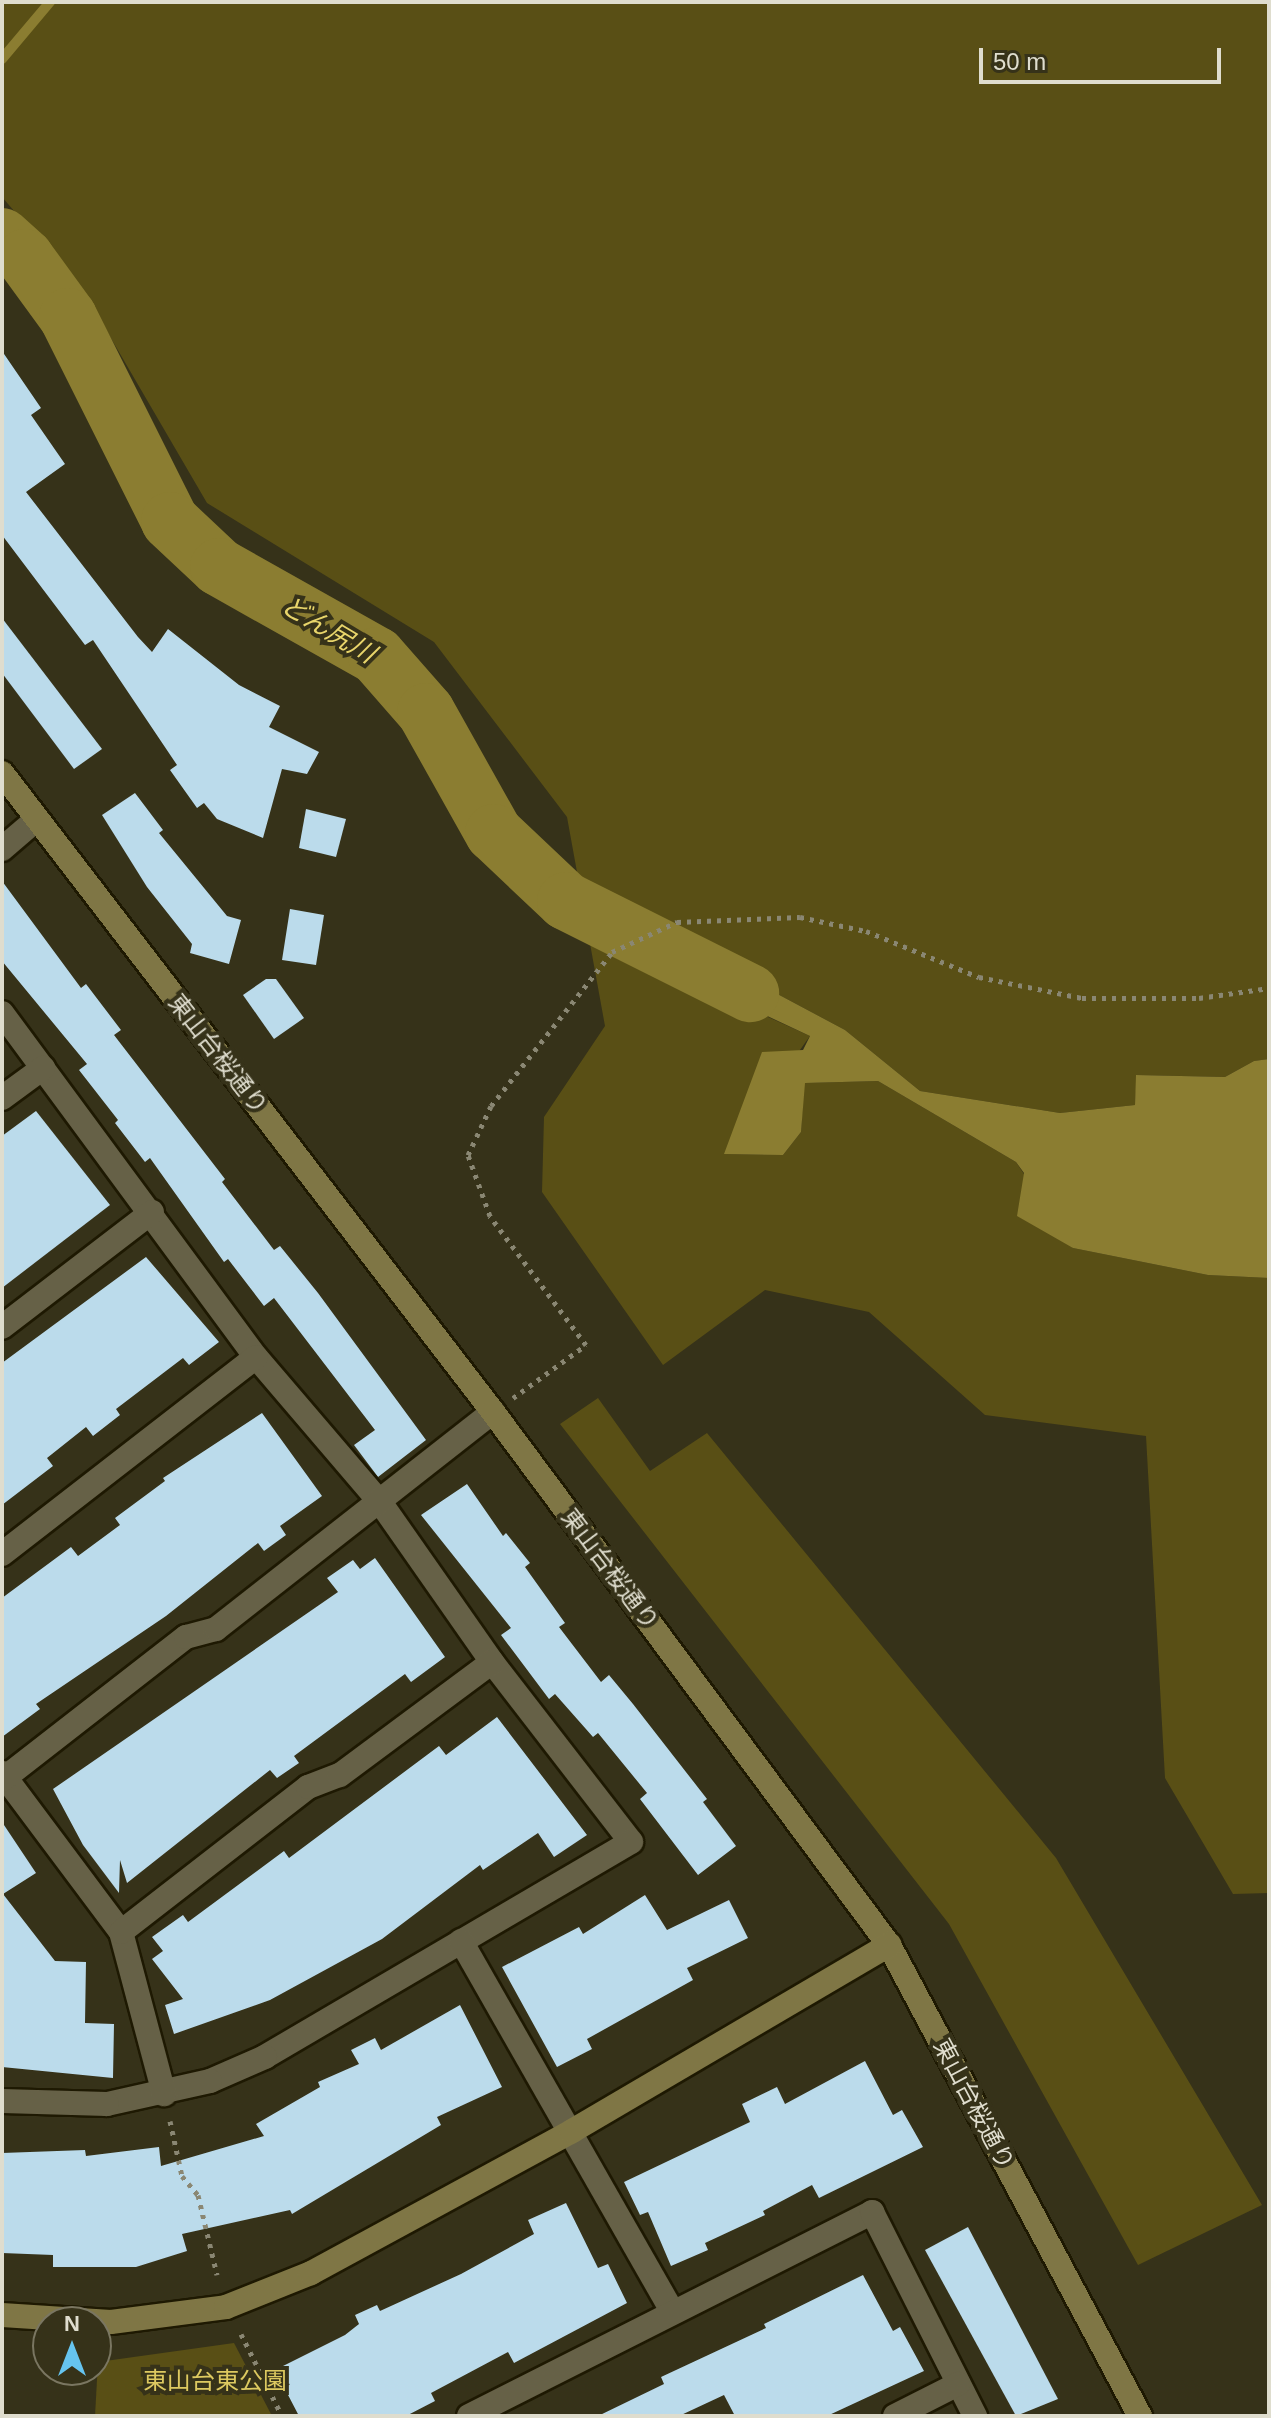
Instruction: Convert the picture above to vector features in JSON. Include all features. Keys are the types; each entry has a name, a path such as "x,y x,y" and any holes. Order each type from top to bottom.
{"street":[{"name":"東山台桜通り","path":"2,773 493,1412 889,1945 1140,2416"},
{"path":"2,849 37,819"},
{"path":"2,1013 152,1212 256,1357 380,1502 492,1662 631,1842 265,2057 164,2094 107,2104 2,2101"},
{"path":"2,1098 43,1068"},
{"path":"2,1327 152,1212"},
{"path":"2,1554 256,1357"},
{"path":"164,2094 121,1932 3,1777 186,1637 216,1629 493,1412"},
{"path":"121,1932 308,1787 340,1775 492,1662"},
{"path":"461,1941 672,2311"},
{"path":"2,2315 111,2322 226,2307 311,2273 572,2131 889,1945"},
{"path":"469,2416 872,2212 975,2416"},
{"path":"895,2416 958,2384"}],"path":[{"path":"493,1412 586,1345 490,1216 468,1155 491,1106 612,952 677,922 800,917 866,931 979,977 1082,998 1199,998 1269,988"},
{"path":"164,2094 182,2176 198,2195 217,2275"},
{"path":"241,2334 282,2416"}],"green space":[{"path":"2,2 1269,2 1269,1059 1254,1061 1225,1077 1137,1075 1135,1105 1060,1113 920,1091 845,1030 753,981 746,1007 810,1036 725,1154 783,1155 801,1132 804,1083 878,1081 1016,1162 1073,1248 1208,1275 1269,1278 1269,1893 1233,1894 1165,1778 1146,1436 985,1415 869,1312 765,1290 663,1365 542,1192 544,1117 605,1026 567,817 434,642 207,503 84,292 2,197"},
{"path":"598,1398 650,1471 707,1433 1056,1858 1262,2205 1138,2265 949,1924 560,1424"},
{"name":"東山台東公園","path":"234,2343 272,2416 95,2416 97,2386 112,2386 112,2360"}],"shaded area":[{"path":"753,981 845,1030 920,1091 1060,1113 1135,1105 1136,1075 1225,1077 1254,1061 1269,1059 1269,1278 1208,1275 1073,1248 1017,1216 1024,1173 1016,1162 878,1081 805,1083 801,1132 783,1155 724,1154 762,1052 803,1050 810,1036 746,1006"}],"building":[{"path":"2,351 41,408 31,415 65,464 26,492 138,637 152,652 168,629 239,685 280,706 269,727 319,752 307,774 282,769 263,838 217,819 204,803 197,808 170,770 177,765 93,640 85,645 2,535"},
{"path":"2,618 102,749 74,769 2,673"},
{"path":"135,793 163,830 159,833 227,916 241,920 229,964 190,953 192,944 147,887 102,815"},
{"path":"306,809 346,819 336,857 299,848"},
{"path":"2,881 81,988 86,984 121,1030 114,1035 225,1179 222,1182 274,1250 280,1246 318,1293 426,1440 378,1477 354,1445 375,1430 274,1298 264,1306 228,1259 224,1262 150,1158 145,1162 115,1123 118,1120 79,1070 87,1064 2,961"},
{"path":"290,909 324,915 316,965 282,960"},
{"path":"266,979 276,979 304,1018 274,1039 243,995"},
{"path":"36,1111 110,1205 2,1288 2,1136"},
{"path":"146,1257 219,1342 189,1365 183,1358 116,1409 120,1415 93,1436 86,1427 47,1458 53,1466 2,1505 2,1363"},
{"path":"262,1413 322,1496 280,1526 286,1535 264,1551 258,1543 166,1616 36,1704 40,1709 2,1737 2,1598 71,1547 78,1556 120,1525 115,1518 165,1481 163,1478"},
{"path":"467,1484 503,1536 506,1533 530,1563 525,1567 565,1623 559,1627 601,1682 609,1675 633,1704 707,1799 703,1802 736,1846 698,1875 640,1799 647,1793 598,1733 593,1737 555,1694 549,1699 501,1635 511,1628 421,1515"},
{"path":"375,1558 445,1657 411,1682 405,1674 294,1756 299,1763 277,1778 270,1770 127,1883 120,1860 119,1893 83,1845 53,1789 338,1592 327,1578 353,1560 360,1569"},
{"path":"497,1717 587,1835 554,1857 538,1833 483,1870 480,1865 382,1939 270,2000 174,2034 165,2005 183,1999 152,1959 163,1951 152,1937 183,1915 188,1922 284,1851 289,1858 439,1746 446,1755"},
{"path":"2,1822 36,1873 3,1894 55,1961 86,1962 85,2023 114,2024 113,2078 2,2067"},
{"path":"645,1895 667,1930 729,1900 748,1938 687,1968 693,1980 587,2039 592,2049 557,2067 502,1967 579,1927 583,1934"},
{"path":"460,2005 502,2087 437,2117 441,2125 292,2214 290,2210 182,2234 187,2251 136,2267 53,2267 53,2255 2,2253 2,2153 85,2150 86,2156 159,2147 161,2166 264,2136 256,2124 320,2087 318,2082 359,2064 351,2050 375,2038 381,2050"},
{"path":"865,2061 893,2115 902,2110 923,2147 819,2198 812,2185 763,2211 765,2215 705,2243 708,2250 671,2266 648,2212 640,2215 624,2182 750,2122 742,2104 777,2087 785,2104"},
{"path":"566,2203 598,2268 608,2264 627,2303 514,2363 508,2352 431,2393 435,2401 406,2416 299,2416 275,2370 345,2335 359,2324 355,2315 377,2305 380,2311 461,2274 534,2234 528,2220"},
{"path":"968,2227 1058,2399 1016,2416 925,2250"},
{"path":"863,2275 893,2331 900,2327 924,2371 827,2416 735,2416 724,2395 679,2416 598,2416 664,2384 661,2377 766,2328 764,2324"}],"waterway":[{"path":"2,59 50,2"},
{"name":"どん尻川","path":"2,237 25,258 68,317 170,521 219,567 377,656 426,712 494,833 566,901 750,993"}]}
